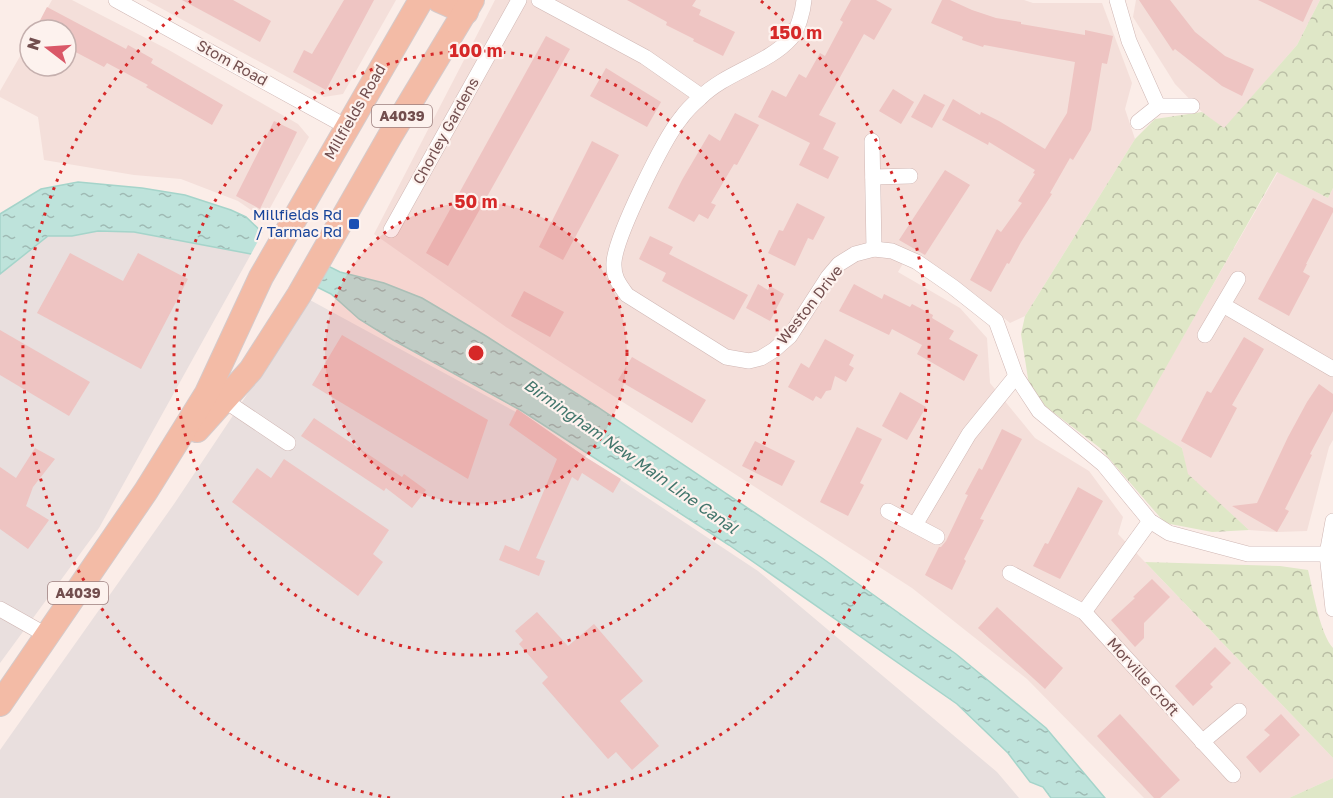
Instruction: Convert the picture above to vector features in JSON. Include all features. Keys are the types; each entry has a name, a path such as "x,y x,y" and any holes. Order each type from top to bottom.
{"main road":[{"name":"Millfields Road","path":"216,396 261,277 421,0"},
{"path":"439,0 469,6"},
{"name":"A4039","path":"0,704 154,479 216,396 251,370 299,295 390,136 469,6"}],"street":[{"name":"Stom Road","path":"116,0 347,127"},
{"name":"Chorley Gardens","path":"391,230 519,0"},
{"path":"539,0 645,57 701,96"},
{"name":"Weston Drive","path":"804,0 792,37 776,51 718,82 680,118 654,164 617,246 614,262 616,281 627,295 726,357 749,361 774,351 790,336 839,264 855,254 874,249"},
{"path":"1117,0 1129,41 1158,106"},
{"path":"1138,122 1158,106 1192,106"},
{"path":"872,141 874,249 892,250 916,262 988,313 996,321 1016,376 1039,411 1103,464 1150,521 1169,533 1248,554 1327,554"},
{"path":"873,177 910,176"},
{"path":"1205,335 1238,279"},
{"path":"1223,304 1333,369"},
{"path":"915,525 969,434 1016,376"},
{"path":"216,396 288,443"},
{"path":"888,511 937,537"},
{"path":"1084,612 1150,521"},
{"path":"1333,521 1327,554 1333,609"},
{"name":"Morville Croft","path":"1010,573 1084,612 1233,775"},
{"path":"0,609 48,636"},
{"path":"1202,742 1239,711"}],"shaded area":[{"path":"52,0 72,0 167,49 298,124 309,137 264,219 238,201 181,179 134,175 44,160 38,117 0,97 0,91 18,60 18,78 78,78 78,18 42,18"},
{"path":"146,0 396,0 343,94 324,97"},
{"path":"495,0 1024,0 1033,3 1102,3 1132,83 1125,109 1135,139 1025,316 1010,323 975,294 911,250 898,272 960,308 987,338 990,383 1035,438 1089,471 1123,517 1118,534 1333,758 1333,778 1289,798 1144,798 1027,679 912,588 506,327 374,234"},
{"path":"1136,0 1320,0 1297,45 1224,129 1202,112 1175,84 1133,17"},
{"path":"1278,172 1328,198 1333,188 1333,440 1329,447 1307,531 1249,530 1187,474 1182,448 1135,420"},
{"path":"98,231 134,232 251,254 99,528 0,663 0,274 48,236 72,236"},
{"path":"310,300 527,418 758,571 997,772 1019,798 0,798 0,750 174,504"}],"green space":[{"path":"1320,0 1333,0 1333,188 1328,198 1277,172 1136,420 1182,448 1188,474 1249,530 1212,532 1165,523 1100,448 1045,406 1029,385 1021,334 1025,316 1135,139 1155,119 1202,112 1224,128 1297,45"},
{"path":"1145,562 1280,566 1308,570 1324,633 1333,648 1333,758"},
{"path":"1333,778 1333,798 1289,798"}],"water":[{"name":"Birmingham New Main Line Canal","path":"78,182 185,195 231,210 246,217 264,234 340,272 384,283 422,298 486,336 596,406 822,558 956,654 1046,728 1105,798 1051,798 1043,787 1030,782 1008,753 957,704 729,545 522,411 359,319 331,294 251,254 134,232 98,231 72,236 48,236 0,274 0,214 41,189"}],"pier":[{"path":"264,230 331,264 316,290 250,256"}],"building":[{"path":"182,0 233,0 271,21 260,42"},
{"path":"344,0 374,0 326,90 293,72 304,50 312,54"},
{"path":"627,0 696,0 692,6 701,10 699,15 735,32 723,56 693,41 694,39 666,25 667,22"},
{"path":"851,0 876,0 892,9 874,40 864,34 819,115 836,123 823,149 839,157 828,179 799,165 810,143 758,117 772,90 786,97 799,74 806,78 820,53 825,56 843,22 840,20"},
{"path":"942,0 950,0 972,10 996,18 1021,22 1021,24 1085,35 1085,30 1113,36 1107,64 1102,63 1091,130 1073,160 1070,158 1050,193 1052,194 991,292 970,280 997,229 1001,232 1022,203 1018,201 1035,174 1033,173 1035,170 989,142 988,145 942,120 953,99 980,115 981,112 999,121 1045,149 1067,113 1075,62 984,45 983,47 962,40 963,37 931,23"},
{"path":"1139,0 1170,0 1195,32 1225,56 1254,69 1242,96 1222,86 1175,49 1173,51"},
{"path":"1258,0 1313,0 1303,22"},
{"path":"47,7 68,18 41,18"},
{"path":"78,23 126,49 128,45 153,59 151,63 223,105 212,125 146,87 148,85 107,63 104,67 78,53"},
{"path":"546,36 570,49 448,266 426,253"},
{"path":"606,68 661,102 647,127 590,96"},
{"path":"893,89 914,102 901,124 879,111"},
{"path":"924,94 945,105 932,128 911,117"},
{"path":"735,113 759,125 737,165 734,164 711,203 716,205 708,219 699,214 694,222 668,208 709,134 720,141"},
{"path":"274,121 297,132 260,209 236,196"},
{"path":"592,141 619,155 563,260 539,247"},
{"path":"945,170 970,185 925,255 899,240"},
{"path":"1313,198 1333,208 1333,212 1306,264 1303,272 1310,276 1289,316 1258,299"},
{"path":"797,203 825,217 813,240 808,238 795,266 768,253 779,230 783,231"},
{"path":"650,236 673,247 669,254 748,295 734,320 662,281 666,273 639,259"},
{"path":"70,253 123,281 138,253 188,279 141,369 37,313"},
{"path":"758,284 768,290 770,286 784,294 770,321 746,308"},
{"path":"854,284 882,299 884,294 910,307 912,304 933,315 932,318 954,331 949,339 978,355 964,381 917,354 922,345 892,329 889,335 839,311"},
{"path":"524,291 564,312 550,337 511,316"},
{"path":"0,330 90,382 69,416 0,375"},
{"path":"342,335 488,420 468,479 312,385"},
{"path":"1244,337 1264,349 1232,405 1237,408 1211,458 1181,441 1207,391 1211,393"},
{"path":"825,339 854,355 849,365 854,368 846,382 835,376 831,390 826,391 821,399 816,396 813,401 788,387 801,363 809,368"},
{"path":"632,357 706,400 692,423 618,380"},
{"path":"1319,384 1333,394 1333,411 1310,454 1312,455 1285,509 1289,511 1277,532 1232,506 1257,503 1288,437"},
{"path":"900,392 926,407 907,440 882,426"},
{"path":"517,409 621,479 613,493 582,473 578,481 572,477 536,558 545,561 539,576 499,560 505,545 519,551 557,459 509,425"},
{"path":"314,418 402,477 404,474 426,490 412,508 386,488 384,491 301,436"},
{"path":"857,427 882,439 860,483 864,485 848,516 820,502"},
{"path":"1002,429 1022,439 980,519 984,520 964,559 966,561 952,590 925,575 939,547 946,541 968,495 965,494 979,468 982,470"},
{"path":"755,441 795,461 782,486 742,466"},
{"path":"35,448 55,459 33,487 26,506 49,520 28,549 0,529 0,467 16,478"},
{"path":"284,459 389,530 373,554 383,562 358,596 232,502 257,468 271,478"},
{"path":"1078,487 1103,501 1060,579 1033,566 1045,543 1048,544"},
{"path":"1152,579 1170,597 1144,623 1144,638 1135,647 1111,620"},
{"path":"997,607 1063,668 1045,689 978,628"},
{"path":"537,612 568,646 594,624 643,681 620,701 659,746 632,770 616,752 608,759 542,683 548,677 519,644 523,640 515,631"},
{"path":"1215,647 1231,663 1210,684 1213,687 1193,706 1175,686"},
{"path":"1120,714 1180,780 1160,798 1154,798 1097,736"},
{"path":"1281,714 1300,735 1260,773 1246,757 1270,735 1264,730"}],"place":[{"name":"Millfields Rd / Tarmac Rd","path":"354,224"}]}
